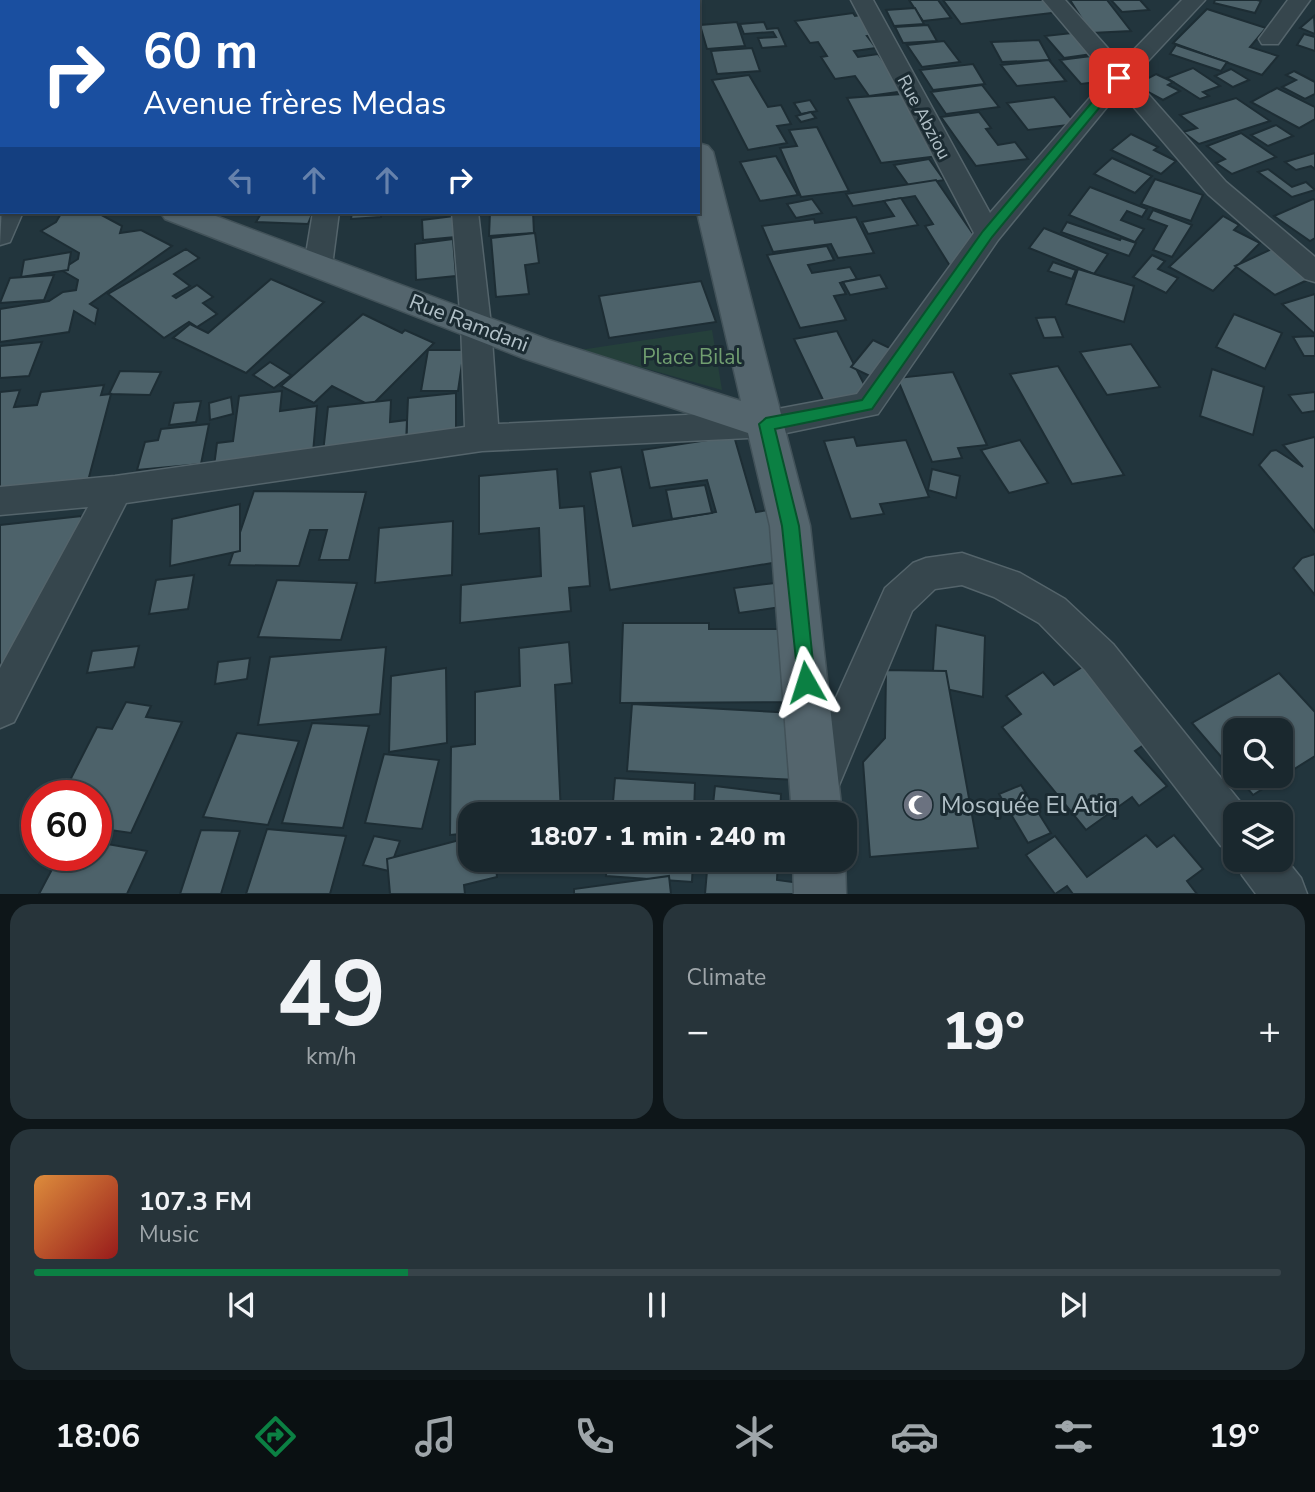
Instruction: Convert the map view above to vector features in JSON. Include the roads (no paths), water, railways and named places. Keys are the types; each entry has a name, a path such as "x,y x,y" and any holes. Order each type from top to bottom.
{"main road":[{"path":"700,160 790,526 817,800"},
{"name":"Rue Ramdani","path":"181,214 536,349 766,424"},
{"path":"819,872 820,894"}],"street":[{"name":"Rue Abziou","path":"862,0 988,234"},
{"path":"1054,0 1217,188 1315,272"},
{"path":"0,500 115,491 482,438 766,424 867,405 988,234 1119,78 1194,0"},
{"path":"1270,39 1299,0"},
{"path":"0,236 9,214"},
{"path":"318,266 326,214"},
{"path":"465,214 476,325 482,438"},
{"path":"0,708 115,491"},
{"path":"817,800 898,600 926,575 962,569 1007,584 1052,611 1099,657 1223,814"},
{"path":"1268,872 1285,894"}],"place":[{"name":"Mosquée El Atiq","path":"918,805"}],"park label":[{"name":"Place Bilal","path":"692,357"}]}
